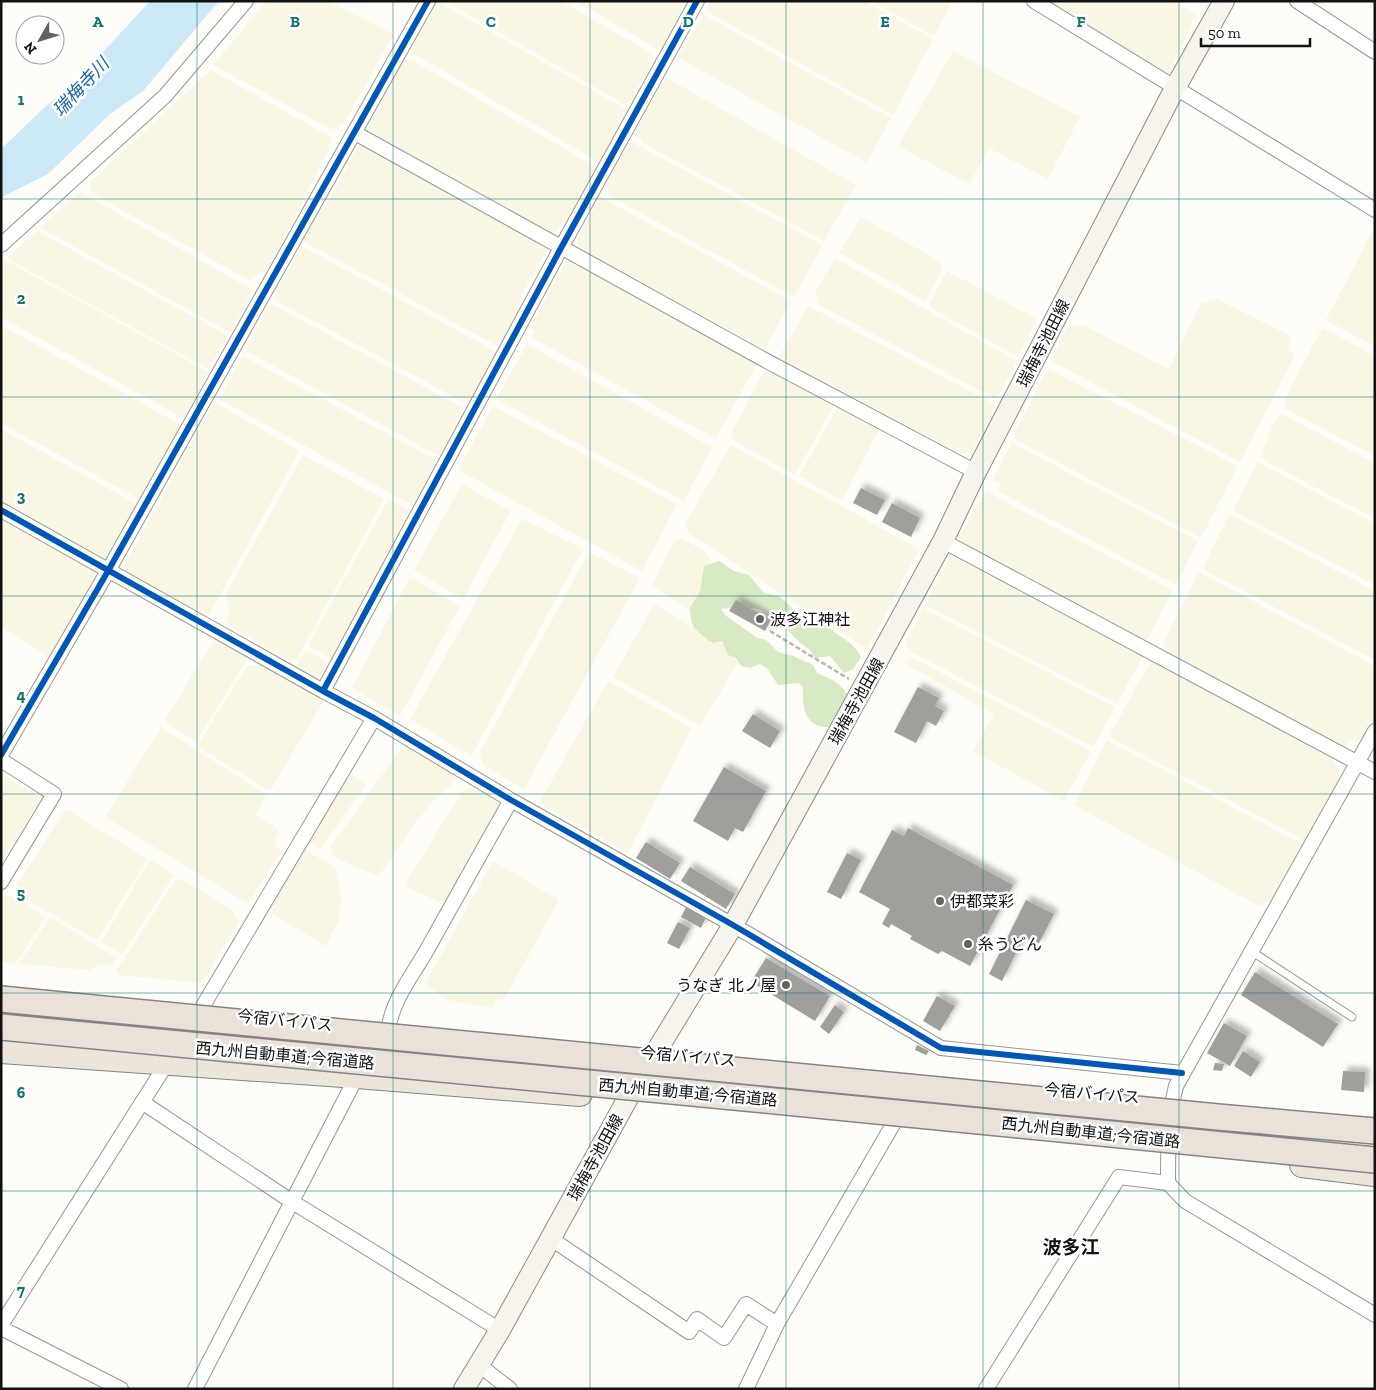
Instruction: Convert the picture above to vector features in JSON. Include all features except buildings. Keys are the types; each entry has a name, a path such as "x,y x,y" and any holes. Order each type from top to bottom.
{"highway":[{"name":"今宿バイパス","path":"1,991 388,1030 1172,1100 1375,1126"},
{"name":"西九州自動車道;今宿道路","path":"1,999 1218,1118 1375,1131"},
{"name":"西九州自動車道;今宿道路","path":"1,1028 755,1098 1375,1160"},
{"path":"1,1051 774,1108 1124,1146 1168,1148 1375,1174"}],"main road":[{"name":"瑞梅寺池田線","path":"464,1389 500,1330 628,1098 733,925 943,542 976,472 1175,88 1224,1"}],"street":[{"path":"1,245 166,96 246,1"},
{"path":"1,756 108,571 428,1"},
{"path":"323,692 696,1"},
{"path":"1034,1 1375,210"},
{"path":"1296,1 1375,52"},
{"path":"355,133 763,359 976,472"},
{"path":"1,510 323,692 374,718 511,800 733,925 942,1048 1182,1074"},
{"path":"943,542 1375,772"},
{"path":"121,1389 1,1327 200,1011 374,718"},
{"path":"1168,1183 1168,1148 1172,1100 1176,1086 1375,731"},
{"path":"1,760 54,794 1,882"},
{"path":"388,1030 391,1013 396,1002 511,800"},
{"path":"195,1389 357,1076"},
{"path":"142,1102 291,1201 500,1330"},
{"path":"746,1389 777,1324 895,1121"},
{"path":"986,1389 1119,1177 1168,1183 1184,1201 1375,1315"},
{"path":"550,1238 689,1332 697,1320 724,1338 746,1304 777,1324"},
{"path":"479,1365 510,1389"}],"lane":[{"path":"1251,951 1352,1017"}],"path":[{"path":"770,631 852,681"}],"shaded area":[{"path":"267,1 328,1 394,34 344,123 333,130 213,65"},
{"path":"437,1 629,111 604,159 597,161 411,52"},
{"path":"444,1 561,1 654,55 648,60 649,67 631,100 624,104"},
{"path":"576,1 691,1 664,53"},
{"path":"710,1 864,1 933,39 893,115 706,11"},
{"path":"871,1 953,1 934,36"},
{"path":"1048,1 1173,1 1196,15 1169,73"},
{"path":"704,15 891,118 867,163 677,57"},
{"path":"953,51 1080,117 1048,179 989,148 969,184 898,146"},
{"path":"412,60 597,168 570,221 560,225 554,236 367,130 402,61"},
{"path":"211,70 332,138 330,147 265,274 260,272 251,281 91,193 90,189 90,182"},
{"path":"665,77 856,185 824,241 641,142 642,139 633,135"},
{"path":"632,142 823,245 794,297 610,196 606,185 623,150 627,150"},
{"path":"359,145 547,249 519,300 522,304 501,348 303,241 320,207 325,208"},
{"path":"80,192 253,290 231,333 40,228"},
{"path":"600,197 791,301 765,349 580,249 577,239"},
{"path":"861,217 934,258 943,268 925,301 839,253"},
{"path":"1375,226 1375,347 1326,320"},
{"path":"37,231 223,333 226,338 209,369 9,260 8,257"},
{"path":"301,246 497,352 471,401 465,403 273,299"},
{"path":"568,258 757,364 716,439 532,338 535,332 530,328"},
{"path":"835,258 1016,361 1000,394 994,398 819,305 815,292"},
{"path":"3,259 209,372 185,419 1,317 1,261"},
{"path":"947,271 1037,319 1018,357 931,308 929,304"},
{"path":"1217,299 1291,336 1288,349 1295,355 1240,462 1051,361 1067,327 1083,325 1169,369 1201,303"},
{"path":"270,303 463,408 439,456 246,351"},
{"path":"808,306 996,405 972,451 962,454 779,357"},
{"path":"1,325 182,426 139,499 1,423"},
{"path":"1322,328 1375,355 1375,456 1286,409 1285,399"},
{"path":"527,344 712,447 684,501 496,399"},
{"path":"243,356 436,460 414,506 219,399"},
{"path":"766,368 834,405 795,475 733,440 731,433"},
{"path":"1048,369 1238,466 1201,538 1016,440 1014,433"},
{"path":"214,402 299,451 208,617 121,572"},
{"path":"493,406 677,504 642,571 458,470"},
{"path":"838,406 879,430 842,501 799,476"},
{"path":"1282,414 1375,463 1375,518 1266,462 1261,456 1273,424"},
{"path":"1,429 138,505 107,562 1,500"},
{"path":"1012,443 1198,541 1176,585 997,491 1001,484 993,479"},
{"path":"731,445 919,549 867,649 688,533 685,524"},
{"path":"303,455 384,499 296,661 287,659 226,624 230,613 227,592"},
{"path":"1257,462 1375,523 1375,585 1233,511"},
{"path":"462,484 511,511 463,599 414,570"},
{"path":"987,490 1000,499 1173,590 1146,642 961,545 958,538"},
{"path":"388,500 412,511 331,659 308,645"},
{"path":"1229,514 1375,591 1375,660 1206,571 1204,566"},
{"path":"1,517 101,575 51,658 1,627"},
{"path":"522,519 583,549 471,756 410,719"},
{"path":"682,538 707,553 710,561 692,611 652,586 672,544"},
{"path":"593,554 640,578 524,789 483,765 480,752 585,559"},
{"path":"951,556 1143,656 1117,704 925,605"},
{"path":"1199,572 1375,666 1375,722 1364,742 1352,740 1345,747 1171,656 1163,644"},
{"path":"410,577 460,606 400,716 352,688"},
{"path":"654,604 742,656 700,726 613,677"},
{"path":"923,608 1115,707 1093,747 913,653 905,644"},
{"path":"219,640 249,656 196,742 169,725 165,720 213,641"},
{"path":"306,650 328,663 320,676 316,677 296,666"},
{"path":"911,657 1091,751 1064,801 973,751 994,714 905,664"},
{"path":"1151,661 1333,759 1341,778 1306,841 1113,739 1110,734"},
{"path":"262,664 325,699 270,791 197,746 247,666"},
{"path":"608,681 692,728 628,853 539,803"},
{"path":"161,727 266,795 255,815 279,829 274,844 282,851 250,901 245,902 105,817"},
{"path":"1107,740 1304,845 1273,899 1259,906 1074,805"},
{"path":"407,745 459,774 454,782 434,800 410,830 380,874 376,876 334,857 331,846 397,754"},
{"path":"346,771 366,784 321,849 305,839"},
{"path":"1,773 36,795 39,803 1,864"},
{"path":"477,786 505,801 450,900 444,899 439,902 404,886 462,791"},
{"path":"66,809 147,859 96,940 17,894 17,884"},
{"path":"302,848 336,868 341,900 338,923 325,946 272,913 271,900"},
{"path":"150,860 174,875 122,955 101,942"},
{"path":"493,861 559,900 505,998 498,999 493,1008 447,1000 425,984"},
{"path":"176,879 183,880 234,911 234,917 240,920 202,983 119,975 116,971"},
{"path":"2,896 10,896 46,917 15,964 1,962"},
{"path":"50,917 117,958 113,965 100,964 90,970 19,964"}],"green space":[{"path":"719,561 734,571 749,575 764,593 779,596 807,622 826,624 850,643 858,652 861,657 853,669 844,673 830,656 815,658 810,650 799,642 785,627 774,622 760,609 749,608 741,603 736,607 721,609 725,615 756,637 766,640 778,652 813,665 817,673 839,684 848,696 832,727 816,725 807,716 803,704 803,688 799,683 778,685 767,668 760,664 750,668 741,666 736,658 728,655 722,641 714,643 709,641 694,628 690,608 700,591 704,566"}],"water":[{"name":"瑞梅寺川","path":"150,1 219,1 143,91 110,114 48,174 1,199 1,149 79,78"}],"cycle path":[{"path":"1,755 108,571 428,1"},
{"path":"323,691 561,248 697,1"},
{"path":"1,510 374,718 511,800 733,925 941,1048 1182,1073"}],"place":[{"name":"波多江神社","path":"760,619"},
{"name":"伊都菜彩","path":"940,901"},
{"name":"糸うどん","path":"968,944"},
{"name":"うなぎ 北ノ屋","path":"786,985"}],"district":[{"name":"波多江","path":"1071,1247"}]}
